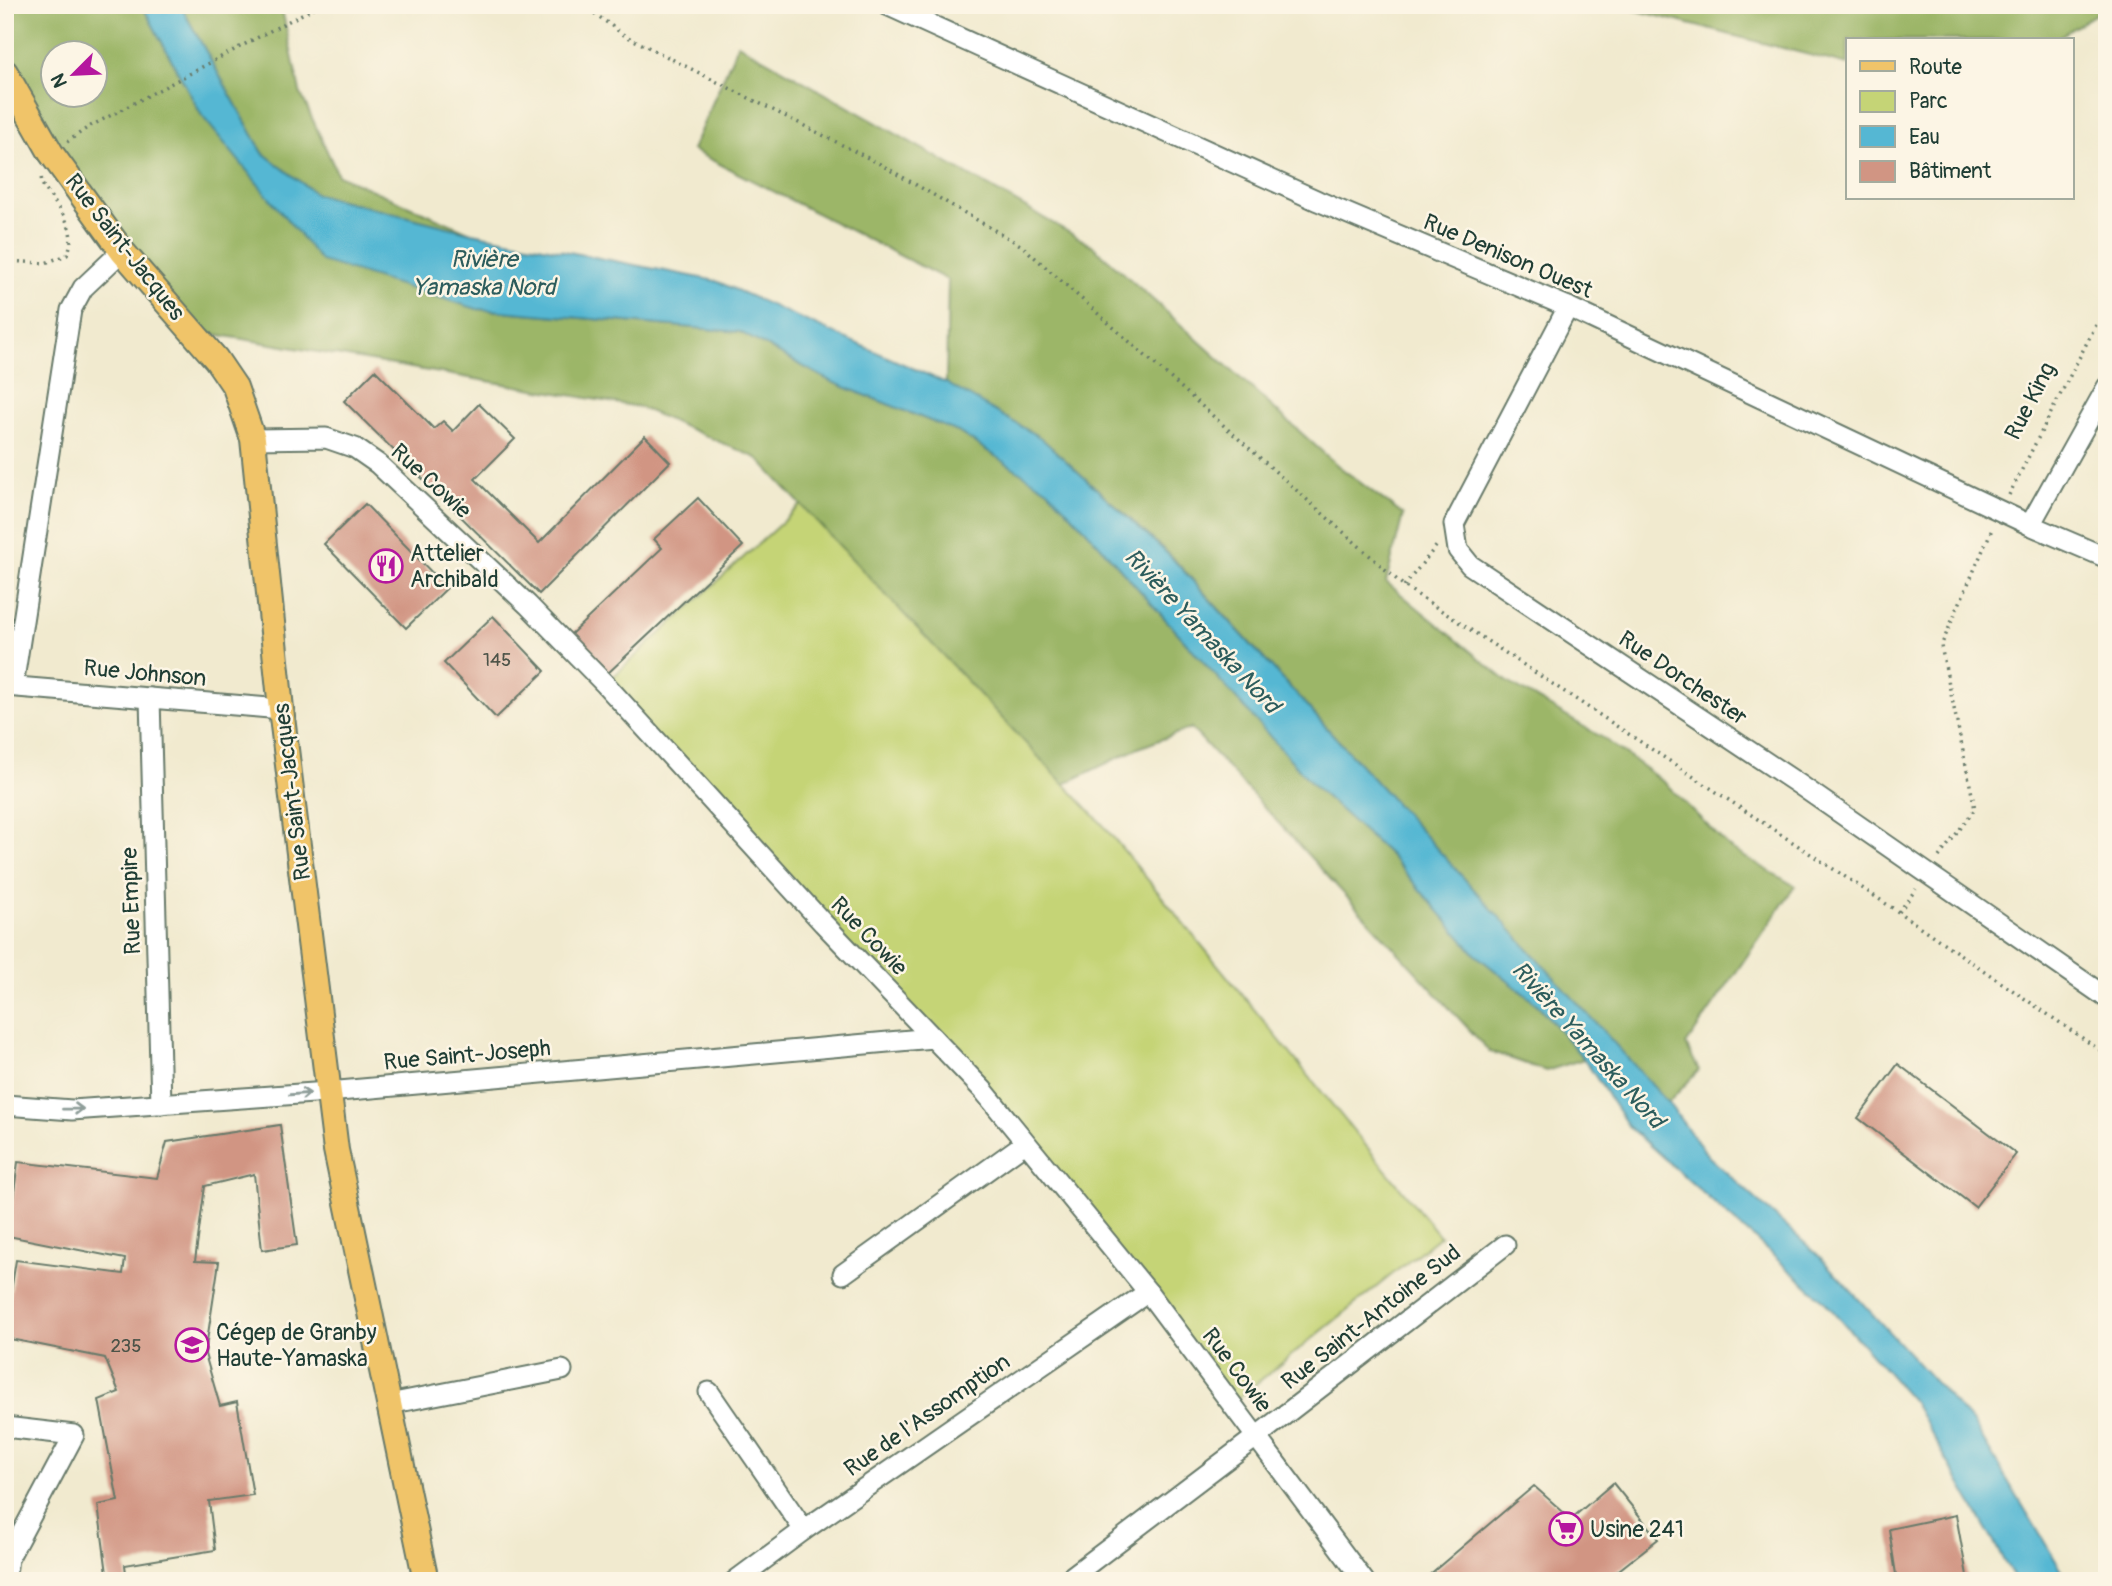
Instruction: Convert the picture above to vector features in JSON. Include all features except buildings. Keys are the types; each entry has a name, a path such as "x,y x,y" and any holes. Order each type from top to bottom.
{"main road":[{"name":"Rue Saint-Jacques","path":"5,72 51,153 122,251 216,359 235,387 253,439 281,709 336,1150 426,1581"}],"street":[{"name":"Rue Denison Ouest","path":"887,5 1318,201 1568,307 2030,525 2107,558"},
{"path":"9,686 71,310 83,288 122,251"},
{"path":"1454,524 1568,307"},
{"path":"2030,525 2106,392"},
{"name":"Rue Cowie","path":"253,439 326,438 355,448 378,464 605,684 823,923 982,1090 1148,1292 1364,1581"},
{"name":"Rue Dorchester","path":"1454,524 1458,550 1470,565 1800,785 2107,998"},
{"name":"Rue Johnson","path":"9,686 281,709"},
{"name":"Rue Empire","path":"150,698 161,1104"},
{"name":"Rue Saint-Joseph","path":"5,1105 72,1110 161,1104 933,1038"},
{"path":"843,1274 1025,1143"},
{"name":"Rue Saint-Antoine Sud","path":"1066,1581 1505,1245"},
{"name":"Rue de l'Assomption","path":"735,1581 804,1530 1148,1292"},
{"path":"389,1404 562,1370"},
{"path":"709,1392 804,1530"},
{"path":"5,1427 74,1435 8,1559 5,1581"}],"path":[{"path":"5,261 45,263 67,255 72,243 70,225 42,184 39,161 88,128 319,5"},
{"path":"583,5 624,34 878,163 1022,246 1405,586 1899,912 2107,1055"},
{"name":"Rue King","path":"2001,511 2097,323 2107,326"},
{"path":"1899,912 1975,809 1941,646 2001,511"},
{"path":"1405,586 1454,524"}],"green space":[{"path":"5,5 142,5 202,116 477,309 740,332 832,382 958,432 1048,490 1315,787 1390,855 1476,955 1539,1006 1584,1059 1546,1071 1489,1051 1191,728 1136,749 1064,784 757,458 639,407 196,331 122,251 5,66"},
{"path":"180,5 281,5 300,92 338,175 471,233 316,194 263,153"},
{"path":"1615,5 2107,5 2057,38 1846,38 1846,64"},
{"path":"738,44 1093,246 1337,465 1403,515 1386,582 1508,682 1603,738 1665,783 1731,849 1795,886 1686,1045 1699,1070 1668,1103 1170,555 1041,438 946,383 948,280 692,150"},
{"path":"802,504 1103,825 1440,1236 1232,1403 983,1090 605,684"}],"water":[{"name":"Rivière Yamaska Nord","path":"142,5 180,5 263,153 316,194 472,233 716,281 946,383 1041,438 1170,556 1635,1066 1668,1103 1708,1156 1818,1255 1973,1423 2068,1581 2016,1581 1913,1401 1824,1301 1629,1127 1584,1059 1539,1006 1476,955 1390,855 1315,787 1048,490 958,432 832,382 740,332 477,309 321,261 202,116"}],"place":[{"name":"Attelier Archibald","path":"386,566"},
{"name":"Cégep de Granby Haute-Yamaska","path":"192,1345"},
{"name":"Usine 241","path":"1566,1529"}]}
